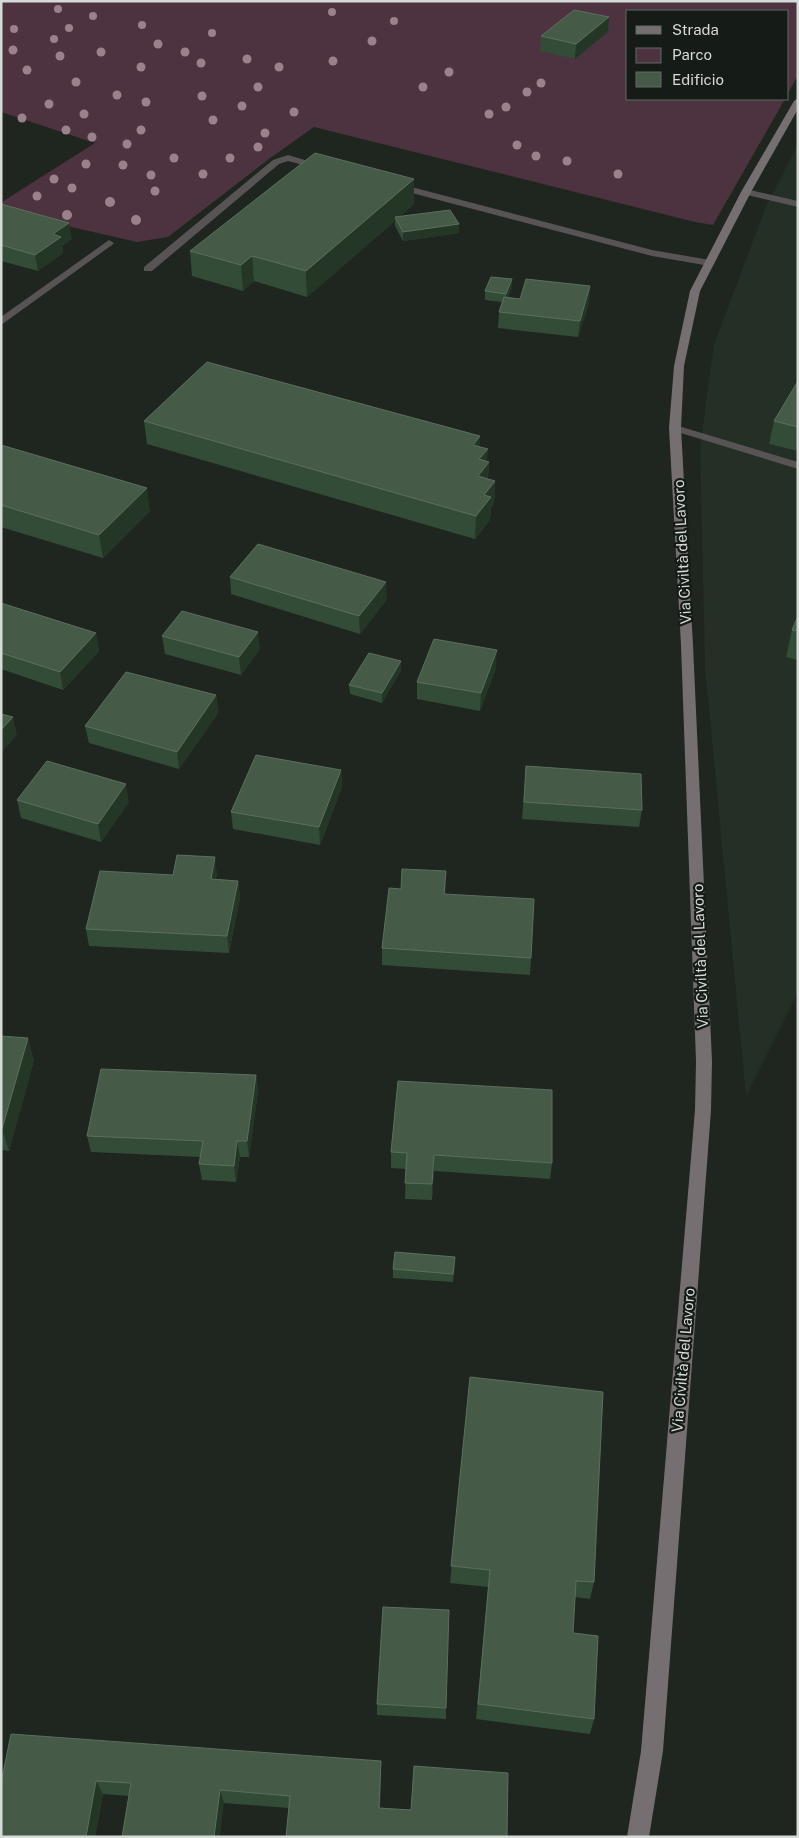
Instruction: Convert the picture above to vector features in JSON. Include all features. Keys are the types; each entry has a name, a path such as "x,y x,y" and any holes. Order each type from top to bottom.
{"main road":[{"name":"Via Civiltà del Lavoro","path":"638,1837 652,1751 703,1110 704,1061 688,645 675,428 679,366 695,292 746,192 798,101"}],"lane":[{"path":"148,269 276,162 288,158 335,170"},
{"path":"390,184 652,253 710,263"},
{"path":"746,192 798,204"},
{"path":"1,322 109,243"},
{"path":"675,428 798,466"}],"shaded area":[{"path":"798,145 798,992 746,1096 705,667 700,447 714,344 767,204"}],"green space":[{"path":"1,1 798,1 798,75 789,91 789,10 626,10 626,100 784,100 713,225 314,127 269,159 168,237 137,242 1,211 1,204 5,200 95,143 1,112"}],"building":[{"path":"574,10 609,17 576,44 541,36"},
{"path":"315,153 414,179 306,271 252,256 241,265 190,251"},
{"path":"1,204 69,223 53,234 61,237 35,255 1,245"},
{"path":"450,210 459,224 403,232 395,217"},
{"path":"491,277 512,279 506,294 485,291"},
{"path":"526,279 590,286 580,321 499,312 504,297 520,299"},
{"path":"207,362 480,436 473,445 488,449 479,459 489,462 478,476 495,481 484,495 491,497 476,516 144,421"},
{"path":"798,381 798,427 774,421"},
{"path":"1,445 147,488 99,535 1,505"},
{"path":"258,544 386,582 359,616 230,577"},
{"path":"1,603 96,633 60,672 1,653"},
{"path":"182,611 258,632 239,657 162,636"},
{"path":"798,616 798,631 792,630"},
{"path":"434,639 497,650 481,693 417,682"},
{"path":"369,653 401,661 382,693 349,685"},
{"path":"126,672 216,695 177,752 85,726"},
{"path":"1,714 13,717 1,730"},
{"path":"256,755 341,770 319,827 231,812"},
{"path":"47,761 126,784 98,824 17,800"},
{"path":"526,766 641,774 642,810 524,802"},
{"path":"177,855 215,857 211,879 238,881 227,936 86,929 100,871 173,875"},
{"path":"402,869 446,871 444,894 534,899 531,958 382,948 389,888 401,889"},
{"path":"1,1036 28,1038 2,1129 1,1129"},
{"path":"101,1069 256,1075 247,1141 237,1141 234,1166 199,1164 203,1141 87,1136"},
{"path":"398,1081 552,1090 552,1163 434,1155 432,1184 405,1183 407,1153 391,1152"},
{"path":"395,1252 455,1257 453,1274 393,1269"},
{"path":"470,1377 603,1392 594,1582 576,1581 573,1633 598,1636 594,1719 478,1704 490,1570 451,1566"},
{"path":"383,1607 449,1610 446,1708 377,1704"},
{"path":"11,1734 381,1761 379,1808 411,1810 414,1766 508,1773 507,1837 286,1837 290,1796 220,1790 214,1837 122,1837 131,1783 96,1781 86,1837 1,1837 1,1783"}]}
